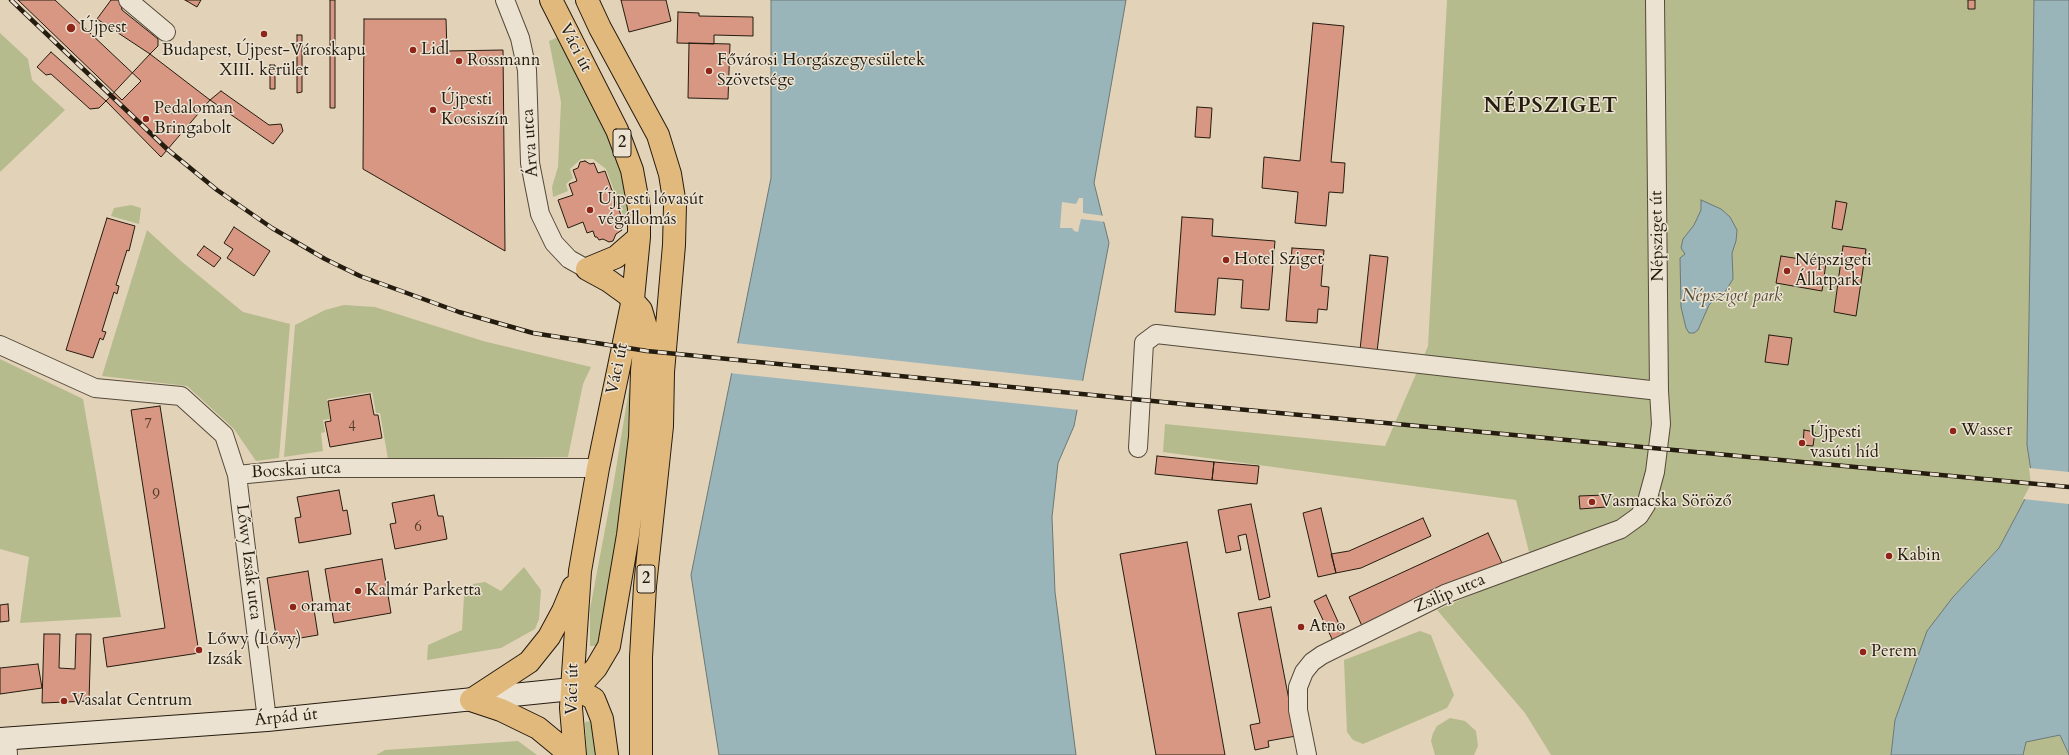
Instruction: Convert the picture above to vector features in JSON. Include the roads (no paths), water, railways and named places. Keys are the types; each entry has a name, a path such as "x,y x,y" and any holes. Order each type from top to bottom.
{"main road":[{"name":"Váci út","path":"551,0 617,130 632,170 639,208 639,237 633,299 598,468 580,571 571,708 575,755"},
{"name":"Váci út","path":"587,0 600,28 658,135 670,174 675,205 674,245 663,372 662,426 645,586 641,657 641,755"},
{"path":"583,267 616,257 639,237"},
{"path":"572,689 585,680 596,668 609,646 628,535 640,437 642,371 646,327 644,315 633,299 615,285 583,267"},
{"path":"640,437 663,372"},
{"path":"628,535 641,657"},
{"path":"471,700 528,662 543,645 563,611 580,571"},
{"path":"572,689 584,693 594,699 602,719 608,755"},
{"name":"Árpád út","path":"5,744 267,720 572,689"},
{"path":"471,700 501,710 538,728 560,746 566,755"}],"street":[{"path":"128,0 166,32"},
{"name":"Árva utca","path":"505,0 520,38 527,70 530,163 540,214 554,243 583,267"},
{"name":"Népsziget út","path":"1655,0 1659,391 1661,424 1655,472"},
{"path":"1138,448 1144,343 1156,334 1659,391"},
{"name":"Bocskai utca","path":"0,345 95,388 181,396 224,435 237,475 309,468 598,468"},
{"name":"Zsilip utca","path":"1307,755 1298,710 1298,687 1304,672 1312,662 1322,655 1445,594 1621,529 1639,516 1646,505 1655,472"},
{"name":"Lőwy Izsák utca","path":"237,475 267,720"}],"water":[{"path":"771,0 1126,0 1094,183 1109,243 1074,426 1058,463 1052,517 1055,592 1076,755 719,755 691,575 771,178"},
{"path":"2034,0 2069,0 2069,755 2060,735 2026,742 2023,755 1891,755 1895,720 1927,631 1953,597 1999,548 2033,484 2027,445"},
{"path":"1701,200 1721,209 1730,217 1737,230 1736,241 1732,253 1733,279 1723,295 1717,297 1709,305 1698,330 1694,333 1689,333 1686,328 1681,307 1680,258 1685,254 1681,248 1683,239 1694,225 1701,210"}],"railway":[{"path":"11,0 167,149 217,190 272,228 325,259 360,276 459,312 533,333 647,351 1183,404 2069,487"}],"place":[{"name":"Újpest","path":"71,28"},
{"name":"Budapest, Újpest-Városkapu XIII. kerület","path":"264,34"},
{"name":"Lidl","path":"413,50"},
{"name":"Rossmann","path":"459,61"},
{"name":"Fővárosi Horgászegyesületek Szövetsége","path":"709,71"},
{"name":"Újpesti Kocsiszín","path":"433,110"},
{"name":"Pedaloman Bringabolt","path":"146,119"},
{"name":"Újpesti lóvasút végállomás","path":"590,210"},
{"name":"Hotel Sziget","path":"1226,260"},
{"name":"Népszigeti Állatpark","path":"1787,271"},
{"name":"Wasser","path":"1953,431"},
{"name":"Újpesti vasúti híd","path":"1802,443"},
{"name":"Vasmacska Söröző","path":"1592,502"},
{"name":"Kabin","path":"1889,556"},
{"name":"Kalmár Parketta","path":"358,591"},
{"name":"oramat","path":"293,607"},
{"name":"Atno","path":"1301,627"},
{"name":"Lőwy (Lővy) Izsák","path":"199,650"},
{"name":"Perem","path":"1863,652"},
{"name":"Vasalat Centrum","path":"64,701"}],"district":[{"name":"NÉPSZIGET","path":"1551,107"}],"park label":[{"name":"Népsziget park","path":"1732,297"}]}
